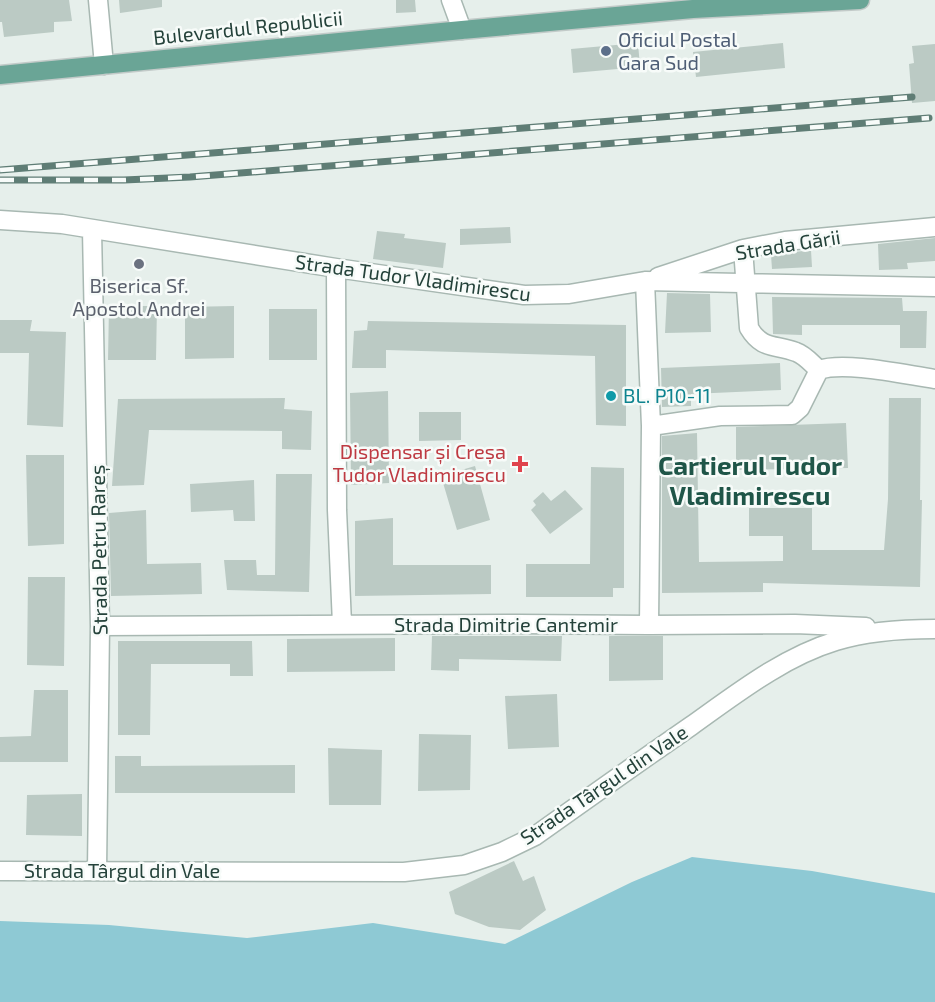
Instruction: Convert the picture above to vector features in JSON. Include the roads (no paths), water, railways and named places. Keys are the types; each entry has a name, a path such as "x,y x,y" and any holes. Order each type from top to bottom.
{"main road":[{"name":"Bulevardul Republicii","path":"0,75 682,10 860,0"}],"street":[{"path":"98,0 104,65"},
{"path":"451,0 462,30"},
{"name":"Strada Tudor Vladimirescu","path":"0,220 62,224 336,268 524,295 569,294 645,281 935,287"},
{"name":"Strada Gării","path":"645,281 743,249 785,241 935,227"},
{"name":"Strada Petru Rareș","path":"92,230 100,626 97,871"},
{"path":"743,249 749,328 763,344 796,352 806,357 819,370"},
{"path":"336,268 337,510 342,624"},
{"path":"645,281 651,426 649,626"},
{"path":"651,426 720,416 792,415 800,408 819,370 829,367 935,379"},
{"name":"Strada Dimitrie Cantemir","path":"100,626 795,624 912,629"},
{"name":"Strada Târgul din Vale","path":"0,871 404,872 464,865 502,852 535,836 734,696 808,652 834,641 863,633 935,629"}],"water":[{"path":"692,857 812,871 935,893 935,1002 0,1002 0,921 109,925 247,938 373,923 505,944 632,882"}],"railway":[{"path":"0,170 912,97"},
{"path":"0,180 124,180 190,177 929,118"}],"place":[{"name":"Oficiul Postal Gara Sud","path":"606,51"},
{"name":"Biserica Sf. Apostol Andrei","path":"139,264"},
{"name":"BL. P10-11","path":"611,396"},
{"name":"Dispensar și Creșa Tudor Vladimirescu","path":"520,464"}],"district":[{"name":"Cartierul Tudor Vladimirescu","path":"750,481"}]}
